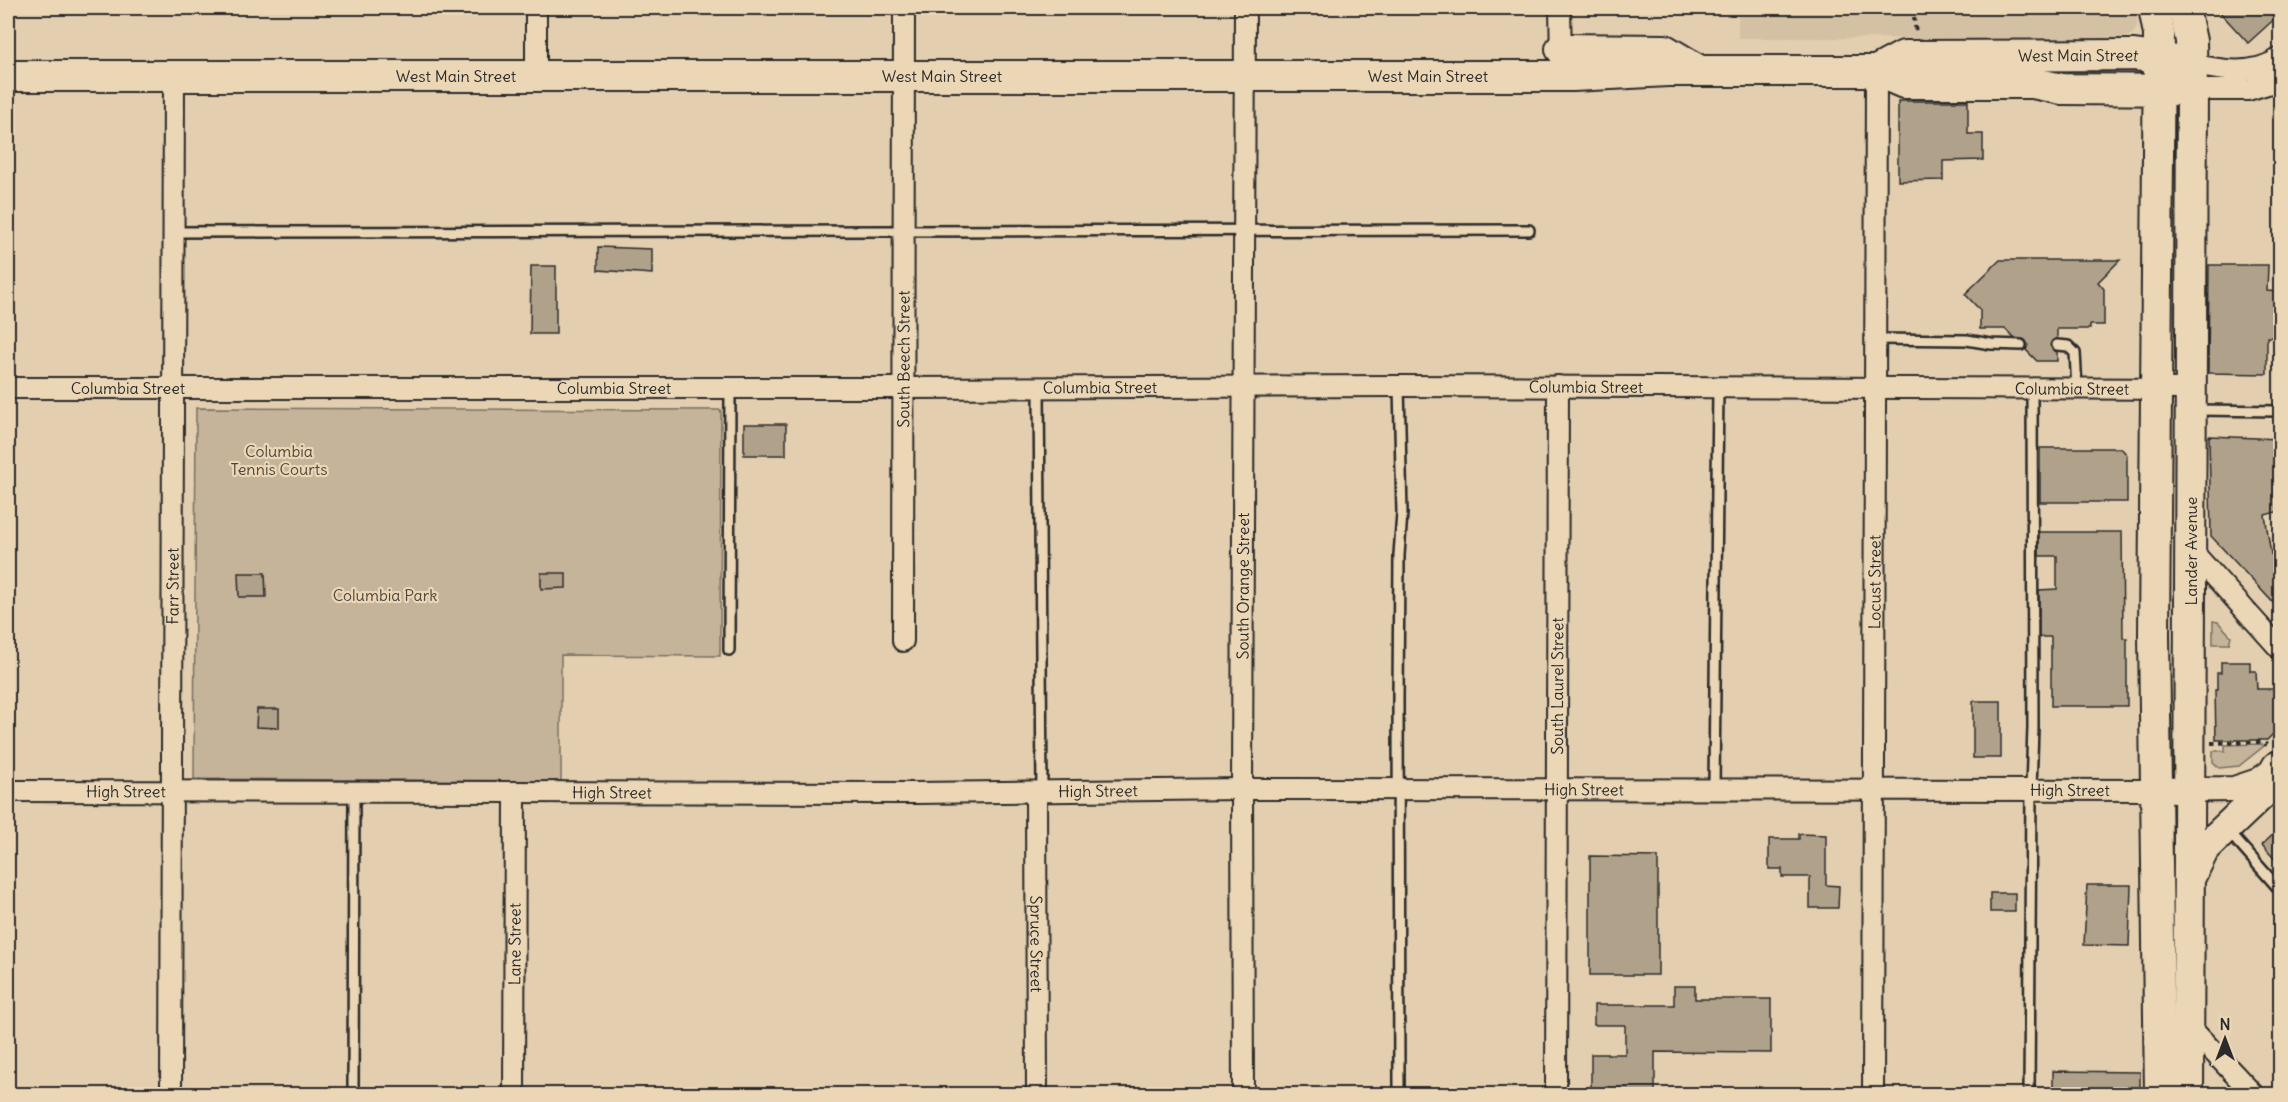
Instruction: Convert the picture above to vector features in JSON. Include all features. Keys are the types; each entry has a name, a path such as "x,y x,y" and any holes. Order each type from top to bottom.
{"main road":[{"path":"2154,8 2159,34 2155,388 2155,790 2160,1095"},
{"name":"Lander Avenue","path":"2184,8 2190,32 2192,77 2192,551 2188,1095"},
{"name":"West Main Street","path":"1876,71 1904,56 2134,55 2158,57 2192,77"},
{"name":"West Main Street","path":"8,76 1245,76 1561,63 1700,71 1876,71 1904,83 2032,83 2062,89 2158,89 2192,77"},
{"path":"2190,881 2196,861 2204,849 2265,791 2275,759"}],"street":[{"path":"536,8 536,76"},
{"name":"South Beech Street","path":"903,641 904,8"},
{"name":"South Orange Street","path":"1243,1095 1245,8"},
{"path":"1560,8 1561,63"},
{"name":"West Main Street","path":"2192,77 2217,70 2239,70 2269,65 2280,58"},
{"name":"Locust Street","path":"1873,1095 1876,71"},
{"name":"Farr Street","path":"171,1095 174,77"},
{"name":"West Main Street","path":"2192,77 2248,90 2280,80"},
{"name":"South Laurel Street","path":"1556,1095 1558,386"},
{"name":"Columbia Street","path":"8,388 2032,387 2155,388 2192,399"},
{"path":"2192,551 2280,649"},
{"name":"High Street","path":"8,791 2190,790 2239,789 2258,781 2275,759"},
{"name":"Lane Street","path":"514,792 514,1095"},
{"name":"Spruce Street","path":"1037,1095 1039,792"},
{"path":"2189,1026 2253,1095"}],"lane":[{"path":"173,232 1529,231"},
{"path":"1875,339 1967,340 2021,345"},
{"path":"2057,345 2070,347 2075,352 2077,388"},
{"path":"1399,386 1402,513 1399,577 1399,1095"},
{"path":"1714,789 1718,386"},
{"path":"2030,1095 2033,727 2032,387"},
{"path":"729,650 730,388"},
{"path":"1039,388 1039,792"},
{"path":"2192,399 2280,411"},
{"path":"353,1095 354,792"},
{"path":"2226,828 2280,890"}],"path":[{"path":"1913,8 1916,36"},
{"path":"2210,743 2262,742 2275,759"}],"shaded area":[{"path":"1738,8 2133,8 2138,22 2131,35 2119,39 1738,38"}],"green space":[{"name":"Columbia Park","path":"196,408 721,410 720,656 561,655 561,781 194,779"},
{"path":"2213,621 2218,622 2231,636 2229,644 2213,644"},
{"path":"2261,744 2264,746 2239,766 2219,768 2213,762 2213,751 2225,751 2225,745"}],"building":[{"path":"2216,8 2280,8 2280,14 2248,43"},
{"path":"1898,101 1968,101 1968,134 1983,134 1983,160 1943,161 1943,180 1898,181"},
{"path":"598,247 652,249 652,274 598,270"},
{"path":"2000,260 2120,260 2098,282 2104,289 2104,325 2090,325 2090,329 2057,329 2057,338 2050,345 2057,352 2057,361 2037,361 2026,350 2028,345 2025,340 2014,338 2005,329 1980,329 1980,310 1965,294"},
{"path":"2209,265 2268,265 2267,291 2280,292 2280,337 2267,337 2267,374 2208,373"},
{"path":"531,266 556,266 556,334 530,334"},
{"path":"744,424 786,424 786,455 744,455"},
{"path":"2209,436 2280,439 2280,511 2265,515 2271,554 2280,547 2280,610 2211,536"},
{"path":"2040,448 2121,448 2127,455 2127,502 2040,502"},
{"path":"2039,532 2122,532 2123,638 2127,638 2127,706 2051,706 2051,637 2039,637 2039,590 2057,589 2057,556 2039,556"},
{"path":"238,573 265,573 266,597 239,597"},
{"path":"541,573 566,573 566,588 541,589"},
{"path":"2221,662 2250,662 2250,671 2256,671 2257,689 2280,689 2280,727 2267,740 2216,740 2215,690 2217,690 2217,673 2221,673"},
{"path":"1973,701 2001,701 2001,758 1973,758"},
{"path":"257,709 279,709 279,728 256,727"},
{"path":"2280,828 2280,865 2262,845"},
{"path":"1799,834 1826,835 1826,885 1839,886 1838,908 1810,908 1810,877 1782,877 1782,869 1769,869 1769,839 1799,839"},
{"path":"1590,856 1658,857 1658,975 1590,975"},
{"path":"2087,885 2131,885 2129,946 2084,945"},
{"path":"1990,893 2015,893 2015,912 1990,912"},
{"path":"1674,986 1695,986 1695,999 1771,999 1771,1053 1655,1052 1655,1095 1591,1095 1591,1054 1625,1054 1625,1025 1594,1025 1594,1005 1674,1005"},
{"path":"2053,1071 2140,1072 2140,1095 2053,1095"}],"park label":[{"name":"Columbia Tennis Courts","path":"279,460"}]}
